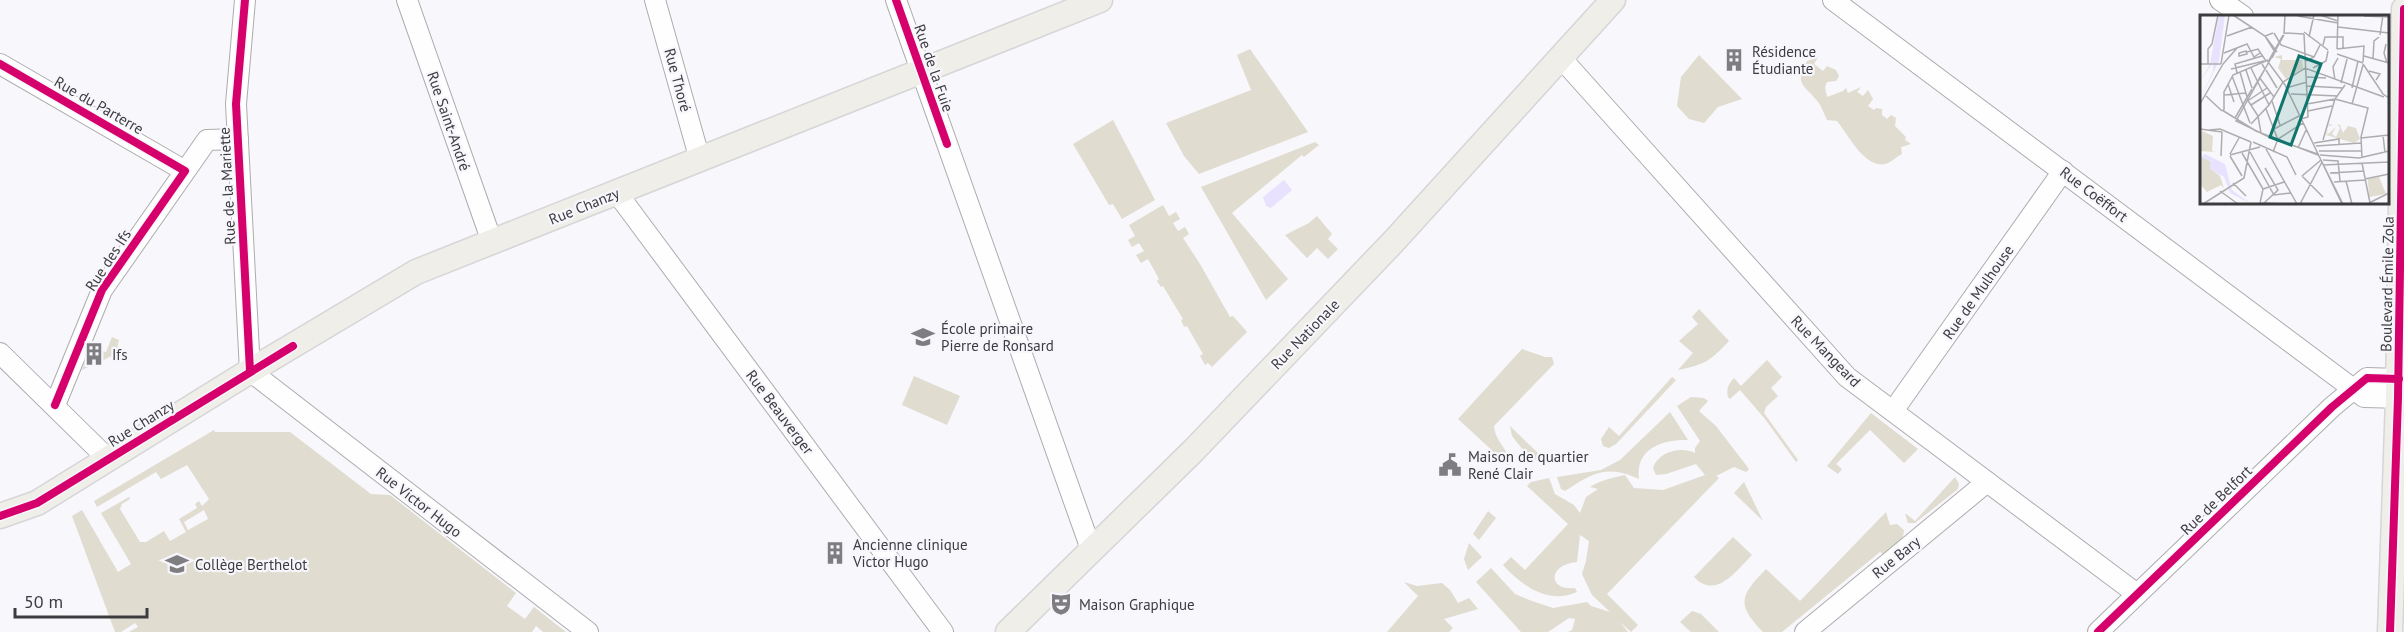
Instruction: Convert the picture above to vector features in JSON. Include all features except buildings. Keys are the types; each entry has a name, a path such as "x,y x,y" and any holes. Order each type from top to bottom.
{"main road":[{"name":"Rue Chanzy","path":"0,516 37,503 250,371 416,272 1100,0"},
{"name":"Rue Nationale","path":"1008,632 1185,460 1371,265 1613,0"},
{"name":"Boulevard Émile Zola","path":"2390,632 2400,392 2395,115 2404,9"}],"street":[{"name":"Rue de la Mariette","path":"246,0 236,104 250,371"},
{"name":"Rue Saint-André","path":"407,0 492,242"},
{"name":"Rue Thoré","path":"656,0 700,160"},
{"name":"Rue de la Fuie","path":"896,0 1092,552"},
{"name":"Rue Coëffort","path":"1833,0 2354,389"},
{"path":"2220,0 2242,15"},
{"name":"Rue Mangeard","path":"1561,58 1847,377 2137,594"},
{"name":"Rue du Parterre","path":"0,64 185,171"},
{"name":"Rue des Ifs","path":"55,405 102,290 207,140 238,139"},
{"name":"Rue de Mulhouse","path":"1893,411 2063,171"},
{"name":"Rue Beauverger","path":"617,193 943,632"},
{"path":"1,354 108,459"},
{"name":"Rue Victor Hugo","path":"250,371 588,632"},
{"name":"Rue de Belfort","path":"2098,632 2332,407 2367,378 2400,392"},
{"name":"Rue Bary","path":"1806,632 1987,482"}],"shaded area":[{"path":"1250,49 1308,132 1199,174 1184,156 1166,123 1251,90 1237,55"},
{"path":"1699,55 1742,99 1718,107 1704,123 1689,119 1677,106 1681,77"},
{"path":"1818,57 1814,64 1823,71 1827,66 1836,70 1839,76 1836,81 1827,82 1825,87 1827,97 1846,88 1848,93 1861,87 1857,92 1863,96 1868,90 1873,99 1868,106 1874,110 1882,109 1882,115 1887,119 1891,115 1896,118 1895,126 1906,137 1905,140 1911,144 1901,147 1902,154 1885,164 1870,161 1857,149 1837,121 1827,120 1814,96 1801,80 1807,61"},
{"path":"1113,120 1155,200 1122,219 1113,204 1109,205 1073,144"},
{"path":"1315,142 1319,145 1304,157 1302,155 1232,213 1288,279 1266,300 1201,187"},
{"path":"1284,180 1292,190 1271,208 1266,206 1263,197"},
{"path":"1163,205 1169,216 1176,212 1180,219 1173,223 1178,231 1185,227 1189,234 1183,238 1230,317 1233,316 1247,332 1212,367 1208,363 1205,365 1200,356 1203,354 1187,326 1184,327 1181,320 1183,319 1163,286 1161,287 1157,281 1159,279 1148,259 1141,263 1136,255 1144,251 1139,243 1132,247 1128,240 1135,236 1129,225"},
{"path":"1317,216 1332,234 1328,239 1338,249 1328,259 1317,248 1307,258 1285,235 1309,223"},
{"path":"1699,309 1729,341 1717,354 1706,361 1678,370 1693,353 1679,341 1698,324 1692,317"},
{"path":"112,337 119,340 116,354 82,370 87,356 97,360 101,351 106,352"},
{"path":"1522,349 1545,357 1552,357 1554,364 1494,426 1511,463 1508,465 1458,419"},
{"path":"1767,360 1782,377 1771,388 1778,396 1766,407 1764,413 1798,460 1796,462 1765,419 1740,390 1730,399 1728,397 1728,387 1734,378 1741,386"},
{"path":"914,376 960,396 947,425 902,405"},
{"path":"1672,377 1676,380 1616,444 1609,448 1603,446 1601,439 1609,427 1619,436"},
{"path":"1691,397 1704,398 1708,401 1699,411 1716,426 1749,469 1746,472 1734,467 1716,476 1719,478 1607,594 1638,625 1631,632 1620,622 1628,632 1568,632 1572,630 1575,619 1569,618 1548,632 1521,632 1476,582 1491,568 1515,594 1532,601 1553,608 1587,602 1591,606 1610,612 1592,595 1582,574 1589,541 1580,535 1577,562 1561,567 1555,577 1559,585 1575,588 1577,592 1556,596 1536,591 1503,565 1511,557 1525,570 1568,524 1527,486 1531,482 1549,478 1555,494 1574,505 1580,513 1586,497 1598,489 1590,487 1607,480 1625,475 1634,488 1663,490 1705,475 1696,464 1656,475 1653,468 1665,454 1677,450 1695,453 1695,448 1700,441 1677,406"},
{"path":"1670,412 1688,440 1669,441 1652,448 1641,460 1639,479 1628,474 1609,471 1583,479 1565,491 1561,489 1557,477 1601,470 1620,460"},
{"path":"1871,413 1918,449 1904,463 1870,430 1836,464 1842,469 1838,474 1827,466"},
{"path":"1510,426 1543,458 1531,460 1512,436"},
{"path":"214,430 215,432 290,432 371,494 390,495 516,593 507,606 525,619 534,607 566,632 543,632 536,626 532,632 129,632 138,627 135,623 121,632 115,632 72,516 82,510 118,572 131,564 101,513 129,497 130,499 122,504 120,509 140,542 146,542 164,531 170,541 186,532 179,519 197,508 195,504 199,501 202,506 209,499 187,465 161,479 156,472 97,507 94,501","holes":["204,510 208,519 188,530 184,522"]},
{"path":"1955,477 1959,484 1958,489 1915,523 1908,523 1905,513 1915,521"},
{"path":"1744,482 1763,521 1734,493"},
{"path":"1488,511 1496,518 1479,540 1473,534"},
{"path":"1886,512 1890,525 1897,524 1904,530 1898,546 1884,555 1880,552 1782,632 1763,632 1748,614 1745,600 1751,586 1766,569 1800,601"},
{"path":"1733,537 1752,555 1725,581 1718,584 1710,586 1694,577"},
{"path":"1469,543 1482,557 1468,570 1464,559"},
{"path":"1404,582 1417,586 1442,583 1450,590 1458,603 1469,598 1478,609 1444,619 1453,628 1449,632 1387,632 1418,596"},
{"path":"1692,611 1701,614 1719,632 1691,632 1680,622"}],"cycle path":[{"path":"245,0 236,104 250,371"},
{"path":"896,0 947,144"},
{"path":"2390,632 2398,398 2404,9"},
{"path":"0,64 185,171 102,290 55,405"},
{"path":"0,516 37,503 293,346"},
{"path":"2098,632 2332,407 2367,378 2399,379"}],"place":[{"name":"Résidence Étudiante","path":"1734,60"},
{"name":"École primaire Pierre de Ronsard","path":"923,337"},
{"name":"Ifs","path":"94,354"},
{"name":"Maison de quartier René Clair","path":"1450,465"},
{"name":"Ancienne clinique Victor Hugo","path":"835,553"},
{"name":"Collège Berthelot","path":"177,564"},
{"name":"Maison Graphique","path":"1061,604"}]}
